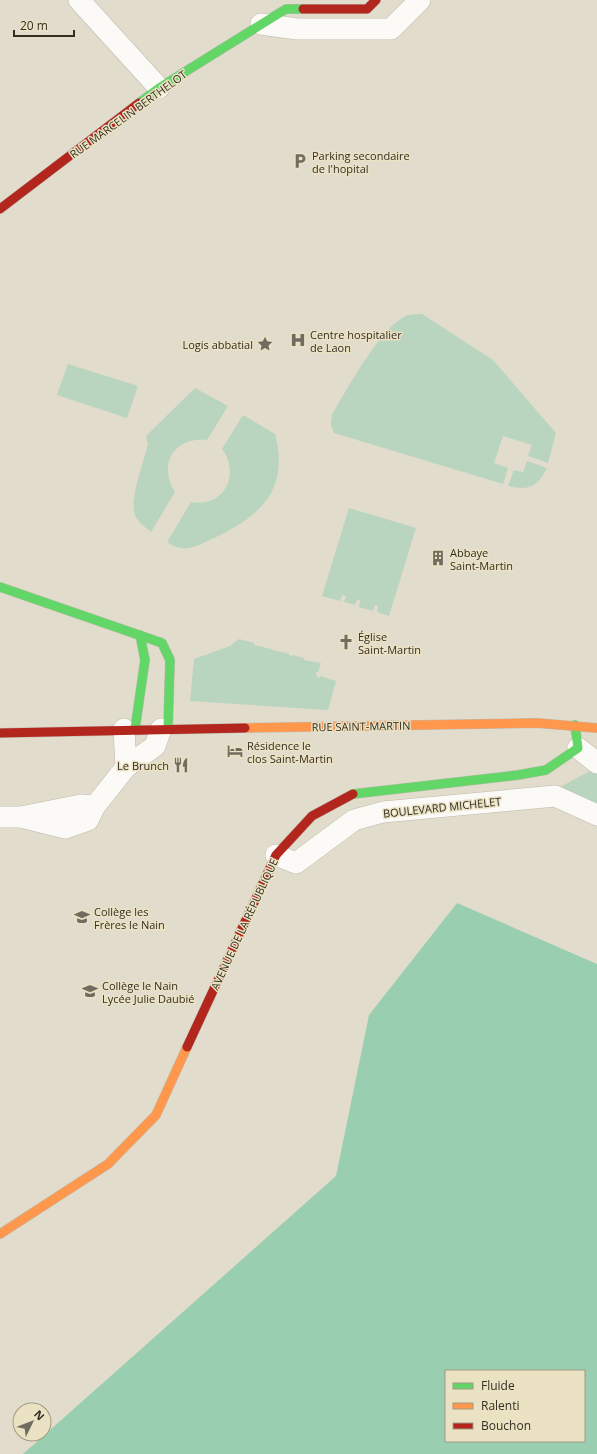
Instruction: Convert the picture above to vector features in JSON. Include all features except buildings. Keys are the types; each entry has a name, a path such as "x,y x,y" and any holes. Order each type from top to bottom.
{"street":[{"path":"79,0 159,88"},
{"path":"282,4 367,9 376,0"},
{"path":"261,24 298,29 391,29 420,0"},
{"path":"282,4 298,29"},
{"name":"RUE MARCELIN BERTHELOT","path":"0,209 159,88 261,24 282,4"},
{"path":"0,587 162,644 170,660 164,729 155,746 126,767 95,806 88,820 65,828 21,817 0,817"},
{"path":"126,767 130,729 145,660 140,635"},
{"name":"RUE SAINT-MARTIN","path":"0,733 130,729 537,723 576,725 597,728"},
{"path":"576,725 578,748 597,763"},
{"name":"AVENUE DE LA RÉPUBLIQUE","path":"0,1234 108,1164 156,1115 276,855 312,816 356,792 518,775 546,770 578,748"},
{"name":"BOULEVARD MICHELET","path":"276,855 296,863 354,820 383,812 555,796 597,815"}],"green space":[{"path":"422,314 493,360 556,433 548,463 528,456 532,445 503,436 494,463 508,468 503,484 334,433 331,425 332,415 377,343 399,320 409,315"},
{"path":"68,364 138,386 127,418 57,395"},
{"path":"195,388 228,406 207,440 195,440 185,443 177,448 172,455 168,472 170,482 175,492 151,532 140,523 134,511 134,496 148,444 146,436"},
{"path":"243,415 275,434 279,454 278,471 274,486 267,499 257,511 229,530 195,547 179,548 173,546 167,542 191,502 203,503 212,500 220,495 226,488 230,469 222,449"},
{"path":"527,461 547,468 540,480 527,488 508,486 514,470 523,472"},
{"path":"349,508 416,528 389,616 377,612 378,606 375,605 373,611 359,607 360,600 357,600 355,605 344,602 346,596 342,595 340,601 322,596"},
{"path":"239,639 254,643 254,645 287,653 291,656 293,655 304,658 304,660 321,663 318,672 316,672 317,677 319,678 320,676 336,681 328,710 190,701 194,659 230,646"},
{"path":"592,770 597,773 597,803 563,792 562,786"},
{"path":"457,903 597,964 597,1454 23,1454 37,1442 52,1442 52,1428 336,1176 369,1015"}],"traffic: fast":[{"path":"139,103 159,88 286,9 303,9"},
{"path":"0,587 162,643 170,660 168,729"},
{"path":"135,729 145,660 140,635"},
{"path":"353,794 518,775 546,770 578,748 575,725"}],"traffic: slow":[{"path":"245,728 537,723 597,728"},
{"path":"0,1234 108,1164 156,1115 187,1047"}],"traffic: jam":[{"path":"303,9 367,9 376,0"},
{"path":"0,209 139,103"},
{"path":"0,733 245,728"},
{"path":"187,1047 276,855 312,816 353,794"}],"place":[{"name":"Parking secondaire de l'hopital","path":"300,161"},
{"name":"Centre hospitalier de Laon","path":"298,340"},
{"name":"Logis abbatial","path":"265,344"},
{"name":"Abbaye Saint-Martin","path":"438,558"},
{"name":"Église Saint-Martin","path":"346,642"},
{"name":"Résidence le clos Saint-Martin","path":"235,751"},
{"name":"Le Brunch","path":"181,765"},
{"name":"Collège les Frères le Nain","path":"82,917"},
{"name":"Collège le Nain Lycée Julie Daubié","path":"90,991"}]}
